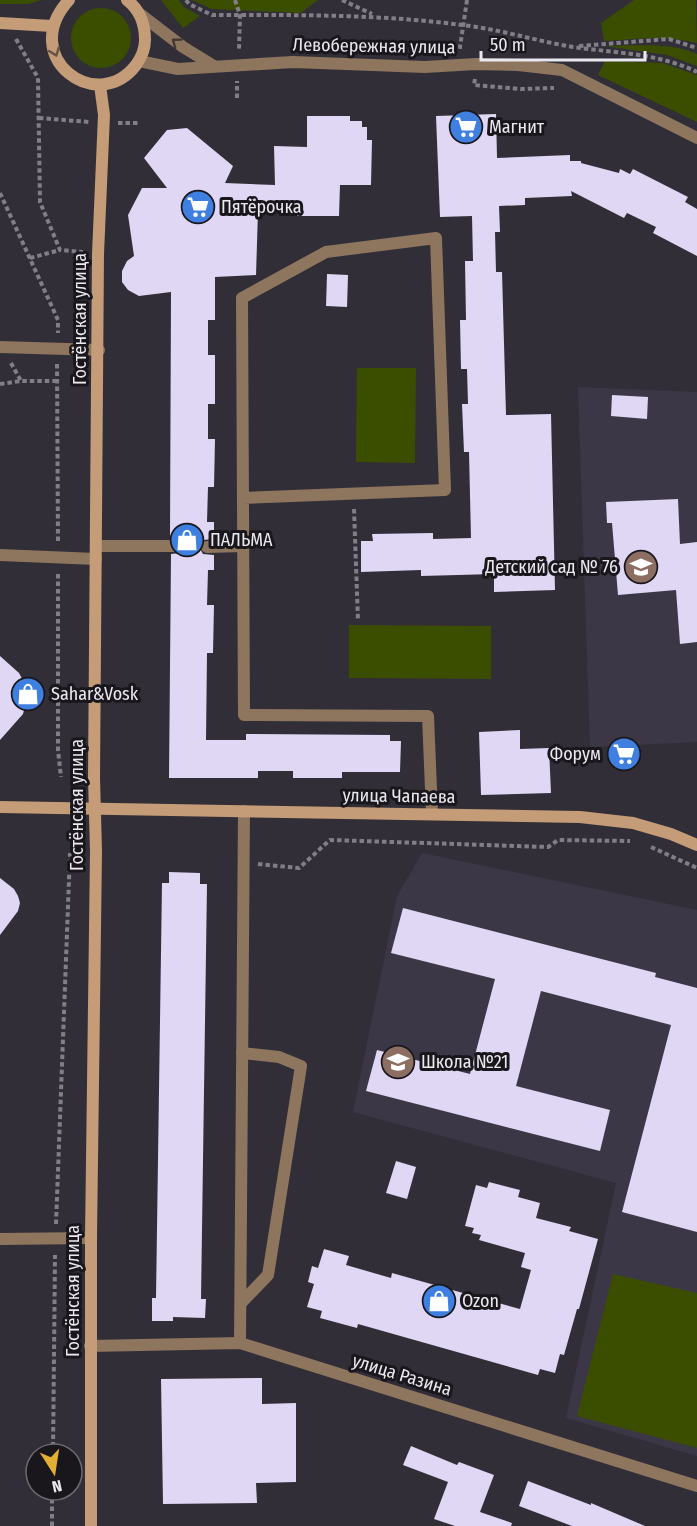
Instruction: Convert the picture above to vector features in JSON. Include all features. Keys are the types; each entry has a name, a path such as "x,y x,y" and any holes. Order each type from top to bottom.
{"street":[{"path":"69,0 58,11 52,26 51,40 54,55 61,67 79,80 100,85 122,78 132,71 139,61 145,46 145,30 140,14"},
{"path":"128,0 140,14 183,48 214,66"},
{"path":"0,22 52,26"},
{"name":"Левобережная улица","path":"139,61 178,69 293,62 425,67 477,64 518,65 562,70 697,138"},
{"name":"Гостёнская улица","path":"91,1526 90,1346 96,808 94,778 98,254 104,115 100,85"},
{"path":"243,498 445,490 436,238 326,252 242,298 244,715 428,716 432,814"},
{"path":"0,347 99,350"},
{"path":"96,546 177,546"},
{"path":"207,547 243,546"},
{"path":"0,555 96,560"},
{"name":"улица Чапаева","path":"0,807 580,817 633,823 671,834 697,845"},
{"path":"240,1343 244,811"},
{"path":"241,1303 268,1275 301,1066 279,1057 242,1053"},
{"path":"0,1239 91,1238"},
{"name":"улица Разина","path":"90,1346 240,1343 697,1486"}],"path":[{"path":"186,0 189,4 212,15 376,16 463,25 571,46 656,58 697,72"},
{"path":"342,0 376,16"},
{"path":"467,0 460,47 476,49 477,64 474,85 521,89 559,87"},
{"path":"8,38 16,38 39,78 40,202 60,250"},
{"path":"571,46 669,39 697,48"},
{"path":"0,193 58,320 58,750 61,777"},
{"path":"30,258 60,250 98,254"},
{"path":"0,384 21,381 57,381"},
{"path":"354,494 358,621"},
{"path":"243,862 299,868 330,840 548,847 558,840 638,842"},
{"path":"648,846 697,868"},
{"path":"53,1442 55,1238 70,853"},
{"path":"52,1502 52,1526"}],"shaded area":[{"name":"Детский сад № 76","path":"578,387 697,392 697,742 590,747"},
{"path":"422,853 697,910 697,1456 566,1418 616,1183 353,1112 397,896"}],"green space":[{"path":"0,0 42,0 28,4 0,4"},
{"path":"161,0 179,0 184,7 200,16 183,28"},
{"path":"192,0 318,0 301,13 212,9"},
{"path":"634,0 696,0 697,43 662,38 604,41 601,23"},
{"path":"101,8 118,13 126,21 131,38 126,55 118,63 101,68 84,63 76,55 71,38 76,21 84,13"},
{"path":"605,46 652,46 686,50 697,54 697,66 667,55"},
{"path":"605,61 663,63 697,75 697,122 598,75"},
{"path":"357,368 416,368 415,463 356,462"},
{"path":"349,625 491,626 491,679 349,678"},
{"path":"613,1274 697,1293 697,1448 577,1416"}],"building":[{"path":"496,114 497,158 570,155 570,161 581,161 581,163 619,173 620,169 630,174 633,169 688,197 685,202 697,209 697,256 653,233 656,227 627,213 624,218 571,191 572,196 525,198 525,205 499,206 500,232 495,232 496,272 502,272 506,415 551,414 555,590 494,592 494,574 421,576 421,570 361,572 361,541 373,541 372,534 433,533 433,539 471,538 469,452 464,452 462,404 468,404 467,369 461,369 460,320 466,320 465,261 473,261 472,216 440,217 436,116"},
{"path":"307,116 350,116 350,121 362,121 362,127 367,127 367,140 372,140 371,185 340,185 339,216 297,216 297,211 258,211 256,275 215,277 215,320 208,320 208,355 215,355 215,404 208,404 208,439 215,439 214,487 208,487 207,522 214,522 214,539 203,540 199,547 203,554 214,555 214,570 208,570 207,605 214,605 213,653 207,653 206,740 246,740 246,734 390,735 390,741 401,741 400,772 342,772 342,778 293,778 293,771 258,771 258,778 169,778 171,554 181,553 185,547 182,539 171,538 170,534 171,292 139,296 128,290 122,282 122,271 127,261 134,256 128,215 142,188 167,188 144,158 167,130 187,128 233,166 225,183 275,185 274,146 307,147"},
{"path":"327,274 348,275 347,307 326,306"},
{"path":"612,395 648,397 647,419 611,416"},
{"path":"678,499 680,544 697,542 697,642 680,644 676,590 618,595 612,523 607,523 606,502"},
{"path":"0,656 19,673 28,694 23,714 0,740"},
{"path":"520,730 520,749 549,748 551,793 481,795 479,732"},
{"path":"169,872 200,873 200,884 207,884 201,1299 206,1299 205,1318 173,1317 173,1321 152,1321 152,1298 156,1298 162,883 169,883"},
{"path":"0,878 14,889 20,903 18,911 0,935"},
{"name":"Школа №21","path":"403,908 656,973 655,977 697,988 697,1232 622,1212 671,1025 541,991 516,1086 610,1110 600,1151 366,1091 377,1050 470,1074 495,979 391,953"},
{"path":"396,1161 416,1167 407,1199 386,1193"},
{"path":"489,1182 520,1190 518,1197 540,1203 536,1218 571,1227 569,1231 598,1239 579,1309 577,1309 564,1355 560,1354 555,1373 540,1369 538,1375 358,1324 357,1328 320,1318 322,1311 307,1307 314,1284 308,1282 312,1266 318,1268 324,1249 349,1256 346,1265 391,1278 392,1273 520,1309 531,1270 521,1267 525,1253 479,1240 481,1235 472,1233 474,1228 465,1226 476,1185 487,1188"},
{"path":"262,1378 262,1404 296,1403 296,1482 256,1483 257,1503 163,1504 161,1379"},
{"path":"411,1446 457,1465 459,1462 494,1475 480,1512 512,1523 511,1526 455,1526 434,1519 448,1482 403,1465"},
{"path":"528,1481 591,1505 591,1503 645,1526 572,1526 519,1506"}],"place":[{"name":"Магнит","path":"466,127"},
{"name":"Пятёрочка","path":"198,207"},
{"name":"ПАЛЬМА","path":"187,540"},
{"name":"Детский сад № 76","path":"641,567"},
{"name":"Sahar&Vosk","path":"28,694"},
{"name":"Форум","path":"624,754"},
{"name":"Школа №21","path":"398,1062"},
{"name":"Ozon","path":"439,1301"}]}
